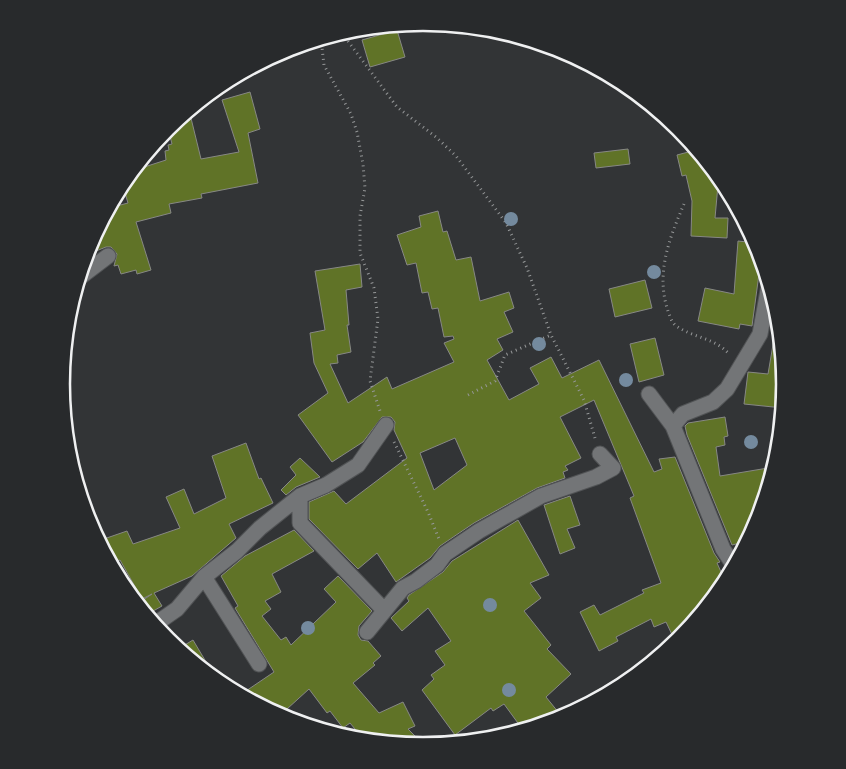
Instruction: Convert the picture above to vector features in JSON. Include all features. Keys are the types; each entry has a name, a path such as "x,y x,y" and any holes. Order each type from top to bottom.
{"street":[{"path":"88,271 108,256"},
{"path":"673,426 684,414 720,397 760,334 766,302"},
{"path":"649,394 673,426 724,549 730,559"},
{"path":"160,621 178,609 204,577 300,496 326,485 358,465 386,425"},
{"path":"367,632 403,588 437,565 445,554 479,531 542,496 596,477 613,468 600,454"},
{"path":"300,496 300,523 384,610"},
{"path":"204,577 259,664"}],"path":[{"path":"347,40 397,107 436,136 456,156 506,223 527,268 550,335 584,400 600,454"},
{"path":"322,46 324,65 351,114 357,132 363,164 365,188 360,216 360,253 374,288 378,319 370,380 373,393 386,425 428,512 445,554"},
{"path":"684,204 666,252 663,289 669,315 674,324 691,334 718,344 740,367"},
{"path":"468,395 495,381 505,355 550,335"}],"building":[{"path":"398,32 405,57 370,67 362,40 386,33"},
{"path":"250,92 260,129 248,133 258,183 201,194 202,198 169,204 171,213 136,222 151,270 137,274 136,270 121,274 118,265 114,266 117,254 111,247 96,251 118,206 128,203 125,194 143,169 166,160 165,151 169,150 168,145 172,144 170,138 173,135 191,118 201,159 239,152 222,100"},
{"path":"628,149 630,164 596,168 594,153"},
{"path":"689,152 717,188 715,218 728,218 727,238 691,236 692,201 686,175 682,176 677,155"},
{"path":"438,211 443,232 447,231 456,260 471,257 480,301 509,292 514,308 504,312 513,332 497,339 503,350 487,360 509,400 539,384 530,368 551,357 562,378 599,360 654,472 662,469 659,459 675,457 714,553 720,562 717,563 722,573 703,600 672,635 666,622 654,627 651,619 616,637 618,641 599,651 580,612 594,605 600,615 644,593 642,590 661,583 630,498 634,496 594,400 560,417 581,458 565,466 568,470 563,472 565,478 537,488 474,523 440,546 430,558 396,582 377,553 358,569 309,519 309,502 334,491 346,504 407,458 394,430 395,422 391,417 382,417 363,442 332,462 298,415 328,393 314,363 310,333 325,330 315,271 360,264 362,287 346,290 349,325 347,325 351,352 337,355 338,363 330,364 348,403 387,377 392,389 454,362 444,343 454,339 453,336 444,337 438,308 432,309 428,292 422,293 416,263 407,265 397,235 421,227 419,216","holes":["455,438 467,465 434,490 420,453"]},
{"path":"738,241 746,242 759,274 752,326 740,324 739,329 698,321 705,288 734,294"},
{"path":"645,280 652,308 615,317 609,289"},
{"path":"655,338 664,375 639,382 630,344"},
{"path":"773,342 776,384 775,407 744,404 748,372 768,374"},
{"path":"725,417 728,436 724,437 725,445 716,447 720,476 766,468 758,498 739,543 732,545 687,435 685,426 688,423"},
{"path":"246,443 259,479 261,478 273,503 229,524 236,538 192,576 154,593 162,606 152,611 143,600 152,594 142,599 120,560 117,561 105,539 127,531 133,544 180,528 166,497 184,489 194,514 226,498 212,456"},
{"path":"300,458 320,477 296,487 286,495 281,490 296,475 290,467"},
{"path":"570,496 580,525 567,529 575,548 560,554 544,505"},
{"path":"518,520 549,575 530,583 541,598 524,611 551,645 547,649 571,674 546,697 557,711 519,724 504,704 493,711 491,708 455,735 422,690 434,679 431,675 445,665 435,651 451,641 428,608 402,631 391,618 409,601 407,598 409,595 443,572 452,561"},
{"path":"294,530 314,551 272,574 281,592 265,601 271,609 262,616 281,640 286,637 291,645 336,602 324,589 338,576 372,611 359,626 358,635 361,640 368,641 381,656 373,663 375,665 353,683 379,713 403,702 415,726 408,729 417,738 357,732 350,723 343,728 330,711 327,713 309,689 285,710 247,690 274,672 235,608 238,606 221,576 245,556"},
{"path":"193,640 208,665 190,650 185,645"}]}
